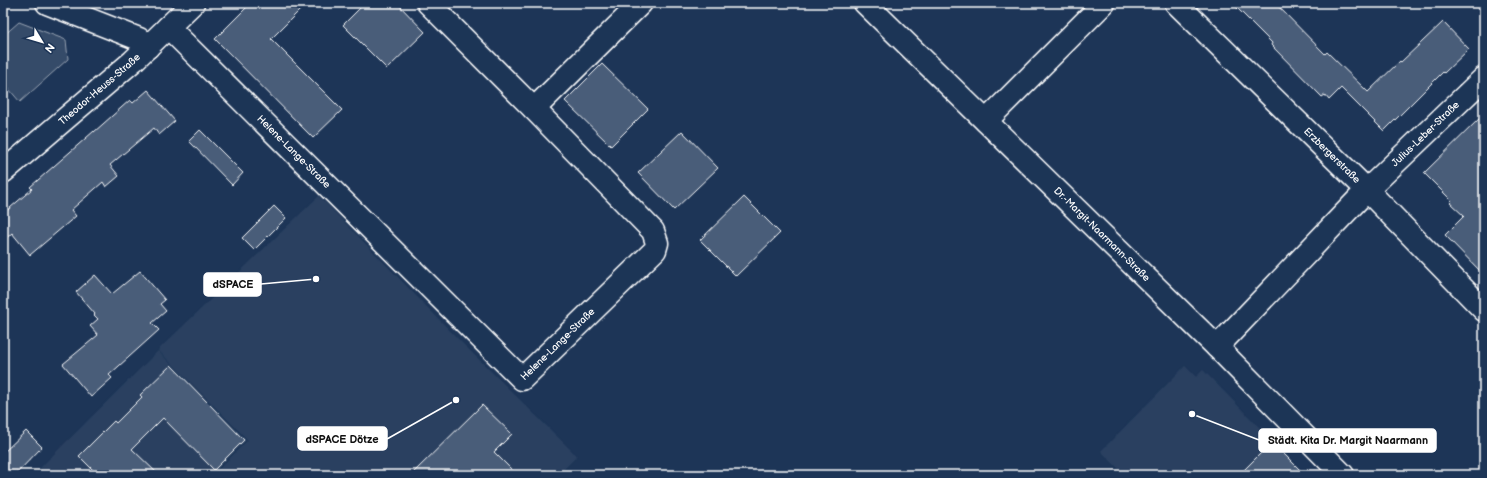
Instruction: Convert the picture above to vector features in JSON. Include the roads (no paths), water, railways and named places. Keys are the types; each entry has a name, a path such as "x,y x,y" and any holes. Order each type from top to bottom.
{"street":[{"path":"47,3 139,38 148,47"},
{"name":"Theodor-Heuss-Straße","path":"3,172 148,47 193,3"},
{"name":"Helene-Lange-Straße","path":"168,27 522,379 655,250 657,243 652,231 534,109 428,3"},
{"path":"534,109 641,3"},
{"name":"Dr.-Margit-Naarmann-Straße","path":"865,3 1217,347 1343,475"},
{"path":"986,121 1104,3"},
{"name":"Erzbergerstraße","path":"1176,3 1367,190 1484,310"},
{"name":"Julius-Leber-Straße","path":"1367,190 1484,78"},
{"path":"1217,347 1367,190"}],"place":[{"name":"dSPACE","path":"316,279"},
{"name":"dSPACE Dötze","path":"456,400"},
{"name":"Städt. Kita Dr. Margit Naarmann","path":"1192,414"}]}
